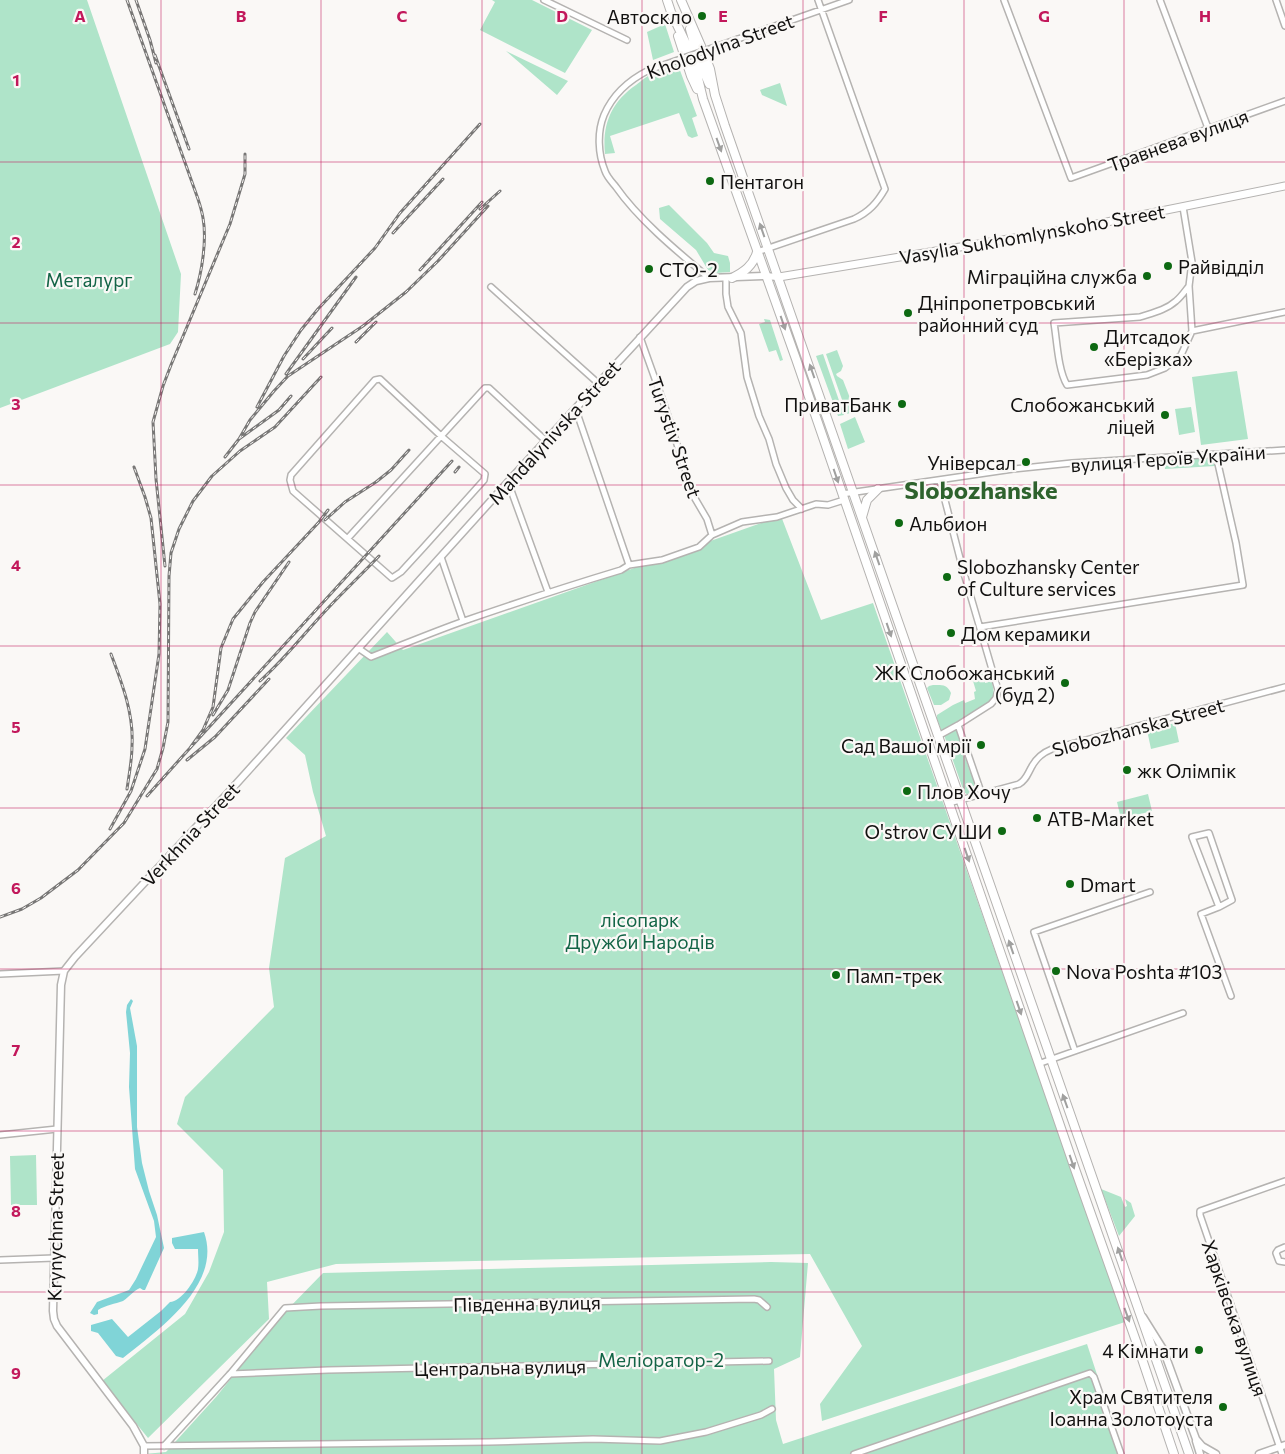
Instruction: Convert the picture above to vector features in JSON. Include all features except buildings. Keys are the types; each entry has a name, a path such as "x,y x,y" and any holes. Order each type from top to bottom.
{"main road":[{"path":"667,0 689,50 703,99 767,277 1174,1454"},
{"path":"681,0 703,72 715,94 1189,1454"},
{"name":"Vasylia Sukhomlynskoho Street","path":"779,277 1087,226 1285,186"},
{"path":"729,278 747,269 757,252"},
{"path":"862,516 867,500 878,489"}],"street":[{"path":"544,0 628,40"},
{"path":"757,252 864,214 873,207 885,188 818,0"},
{"name":"Kholodylna Street","path":"709,278 673,247 622,197 605,173 599,140 601,122 609,104 628,82 649,70 849,0"},
{"name":"Травнева вулиця","path":"1004,0 1070,178 1285,100"},
{"path":"1160,0 1208,128"},
{"path":"1276,0 1285,26"},
{"path":"1183,207 1192,262 1189,286 1192,331 1181,355 1165,368 1147,375 1067,385 1061,368 1054,323 1140,317 1161,310 1176,301 1189,286"},
{"name":"Mahdalynivska Street","path":"358,648 687,287 696,281 709,278 779,277"},
{"path":"729,278 728,307 741,333 747,377 756,410 786,488 793,500 802,509"},
{"path":"491,287 599,384"},
{"path":"1181,295 1190,298"},
{"path":"1192,331 1285,312"},
{"name":"Turystiv Street","path":"640,337 664,404 690,490 708,519 712,535"},
{"path":"380,379 384,382 441,436 485,474 485,478 401,572 392,578 293,491 290,480 291,475 375,380 380,379"},
{"path":"348,538 487,387 546,441"},
{"path":"576,410 630,565"},
{"name":"вулиця Героїв України","path":"358,648 371,657 464,621 548,592 621,570 630,565 662,560 699,547 712,535 742,522 777,517 816,504 828,505 854,493 1006,470 1072,463 1285,450"},
{"path":"980,628 1243,585 1236,543 1216,455"},
{"path":"938,736 990,704 996,698 998,690 963,570 940,480"},
{"path":"508,482 548,592"},
{"path":"441,557 464,621"},
{"name":"Verkhnia Street","path":"64,971 358,648"},
{"name":"Slobozhanska Street","path":"949,803 1023,782 1031,767 1043,752 1285,687"},
{"path":"958,725 982,794"},
{"path":"1219,907 1192,837 1209,833 1232,900 1219,907 1201,914 1230,996"},
{"path":"1075,1050 1034,932 1150,892"},
{"path":"0,974 64,971"},
{"name":"Krynychna Street","path":"64,971 61,985 53,1311 57,1326 133,1426 144,1446 144,1454"},
{"path":"1038,1064 1183,1013"},
{"path":"0,1135 57,1129"},
{"name":"Харківська вулиця","path":"1282,1454 1282,1446 1200,1211 1285,1181"},
{"path":"1285,1247 1276,1253 1279,1261 1285,1262"},
{"path":"0,1260 54,1258"},
{"name":"Південна вулиця","path":"230,1374 285,1308 754,1299 763,1302 766,1306"},
{"path":"1140,1313 1163,1349 1200,1454"},
{"name":"Центральна вулиця","path":"230,1374 769,1361"},
{"path":"854,1454 1090,1373 1094,1377 1121,1454"},
{"path":"164,1446 230,1374"},
{"path":"144,1446 470,1443 593,1439 660,1441 706,1432 761,1415 772,1409"},
{"path":"1196,1439 1202,1446 1216,1454"},
{"path":"1259,1454 1282,1446"}],"green space":[{"name":"Металург","path":"0,0 87,0 181,274 178,332 170,344 0,408"},
{"path":"492,0 532,0 592,30 565,73 480,30 495,2"},
{"path":"665,24 674,52 653,60 647,32"},
{"path":"506,51 568,81 557,95"},
{"path":"678,65 697,116 692,118 698,136 692,138 688,136 679,113 610,136 615,153 605,154 604,143 607,124 614,107 620,99 648,76"},
{"path":"780,83 787,106 762,95 760,90"},
{"path":"669,205 707,243 714,253 728,256 730,272 716,273 708,270 696,250 660,219 659,208"},
{"path":"764,319 770,320 783,360 780,361 776,350 769,352 759,324 765,322"},
{"path":"837,350 843,366 841,371 836,374 843,380 855,411 847,414 826,354"},
{"path":"823,354 844,415 838,416 816,356"},
{"path":"1237,371 1248,439 1201,445 1192,377"},
{"path":"1191,407 1195,432 1179,435 1175,409"},
{"path":"855,417 865,442 848,449 840,424"},
{"path":"1214,458 1215,466 1165,469 1164,460"},
{"name":"лісопарк Дружби Народів","path":"781,516 821,620 873,603 1125,1322 822,1421 820,1404 862,1346 810,1254 336,1264 267,1282 269,1319 148,1438 102,1381 185,1314 209,1272 224,1232 223,1170 177,1124 185,1097 274,1007 269,968 285,858 326,836 313,792 305,755 286,738 387,632 403,650"},
{"path":"982,673 985,683 992,681 994,694 991,701 943,731 941,730 937,715 964,700 965,703 975,699 974,692 976,691 973,681 970,682 968,677"},
{"path":"933,685 942,685 948,688 951,693 949,700 941,705 934,705 927,688"},
{"path":"1175,723 1179,742 1151,749 1147,730"},
{"path":"957,728 961,735 959,739 970,772 974,774 977,786 974,793 968,795 964,792 944,735"},
{"path":"1148,794 1152,811 1121,819 1117,802"},
{"path":"36,1155 37,1205 11,1205 10,1156"},
{"path":"1101,1189 1121,1197 1125,1207 1127,1206 1125,1199 1131,1203 1135,1216 1119,1236"},
{"name":"Меліоратор-2","path":"771,1262 808,1263 800,1357 774,1369 776,1420 783,1444 1087,1344 1123,1454 144,1454 166,1452 216,1397 284,1313 323,1273"}],"water":[{"path":"131,999 133,1001 130,1008 137,1046 137,1127 142,1163 164,1248 145,1290 140,1288 123,1301 101,1308 98,1310 98,1314 94,1315 90,1313 97,1302 129,1290 156,1237 154,1221 135,1169 129,1087 130,1053 126,1012 127,1005"},
{"path":"204,1232 207,1251 204,1270 196,1288 184,1304 153,1334 123,1358 116,1356 98,1333 91,1331 91,1325 112,1319 128,1337 170,1302 179,1298 187,1290 197,1274 198,1249 175,1249 172,1238"}],"railway":[{"path":"127,0 202,213 204,246 202,266 195,294"},
{"path":"136,0 156,63"},
{"path":"155,55 189,149"},
{"path":"257,407 284,356 301,330 375,248 400,213 480,124"},
{"path":"165,566 156,479 153,422 171,365 230,224 245,174 245,154"},
{"path":"393,233 443,179"},
{"path":"480,209 500,191"},
{"path":"420,270 482,202"},
{"path":"239,439 250,420 288,376 363,326 406,292 438,261 488,206"},
{"path":"286,374 356,277"},
{"path":"356,342 376,322"},
{"path":"303,359 332,328"},
{"path":"0,917 22,909 41,898 78,870 124,823 157,769 168,722 169,576 171,553 179,529 193,501 212,476 240,451 275,427 321,377"},
{"path":"225,457 239,439 279,410 291,396"},
{"path":"325,520 345,502 391,470 409,450"},
{"path":"190,748 452,461"},
{"path":"110,829 131,791 145,749 159,654 160,604 151,518 134,467"},
{"path":"455,472 459,467"},
{"path":"147,796 190,748 203,730 213,707 221,648 233,619 263,582 328,510"},
{"path":"260,681 379,556"},
{"path":"213,715 228,690 255,612 289,562"},
{"path":"111,654 123,687 131,722 132,751 127,789"},
{"path":"187,760 215,737 269,679"}],"place":[{"name":"Автоскло","path":"702,16"},
{"name":"Пентагон","path":"710,181"},
{"name":"Райвідділ","path":"1168,266"},
{"name":"СТО-2","path":"649,269"},
{"name":"Міграційна служба","path":"1147,276"},
{"name":"Дніпропетровський районний суд","path":"908,313"},
{"name":"Дитсадок «Берізка»","path":"1094,347"},
{"name":"ПриватБанк","path":"902,404"},
{"name":"Слобожанський ліцей","path":"1165,415"},
{"name":"Універсал","path":"1026,462"},
{"name":"Альбион","path":"899,523"},
{"name":"Slobozhansky Center of Culture services","path":"947,577"},
{"name":"Дом керамики","path":"951,633"},
{"name":"ЖК Слобожанський (буд 2)","path":"1065,683"},
{"name":"Сад Вашої мрії","path":"981,745"},
{"name":"жк Олімпік","path":"1127,770"},
{"name":"Плов Хочу","path":"907,791"},
{"name":"ATB-Market","path":"1037,818"},
{"name":"O'strov СУШИ","path":"1002,831"},
{"name":"Dmart","path":"1070,884"},
{"name":"Nova Poshta #103","path":"1056,971"},
{"name":"Памп-трек","path":"836,975"},
{"name":"4 Кімнати","path":"1199,1350"},
{"name":"Храм Святителя Іоанна Золотоуста","path":"1223,1407"}],"district":[{"name":"Slobozhanske","path":"981,489"}]}
